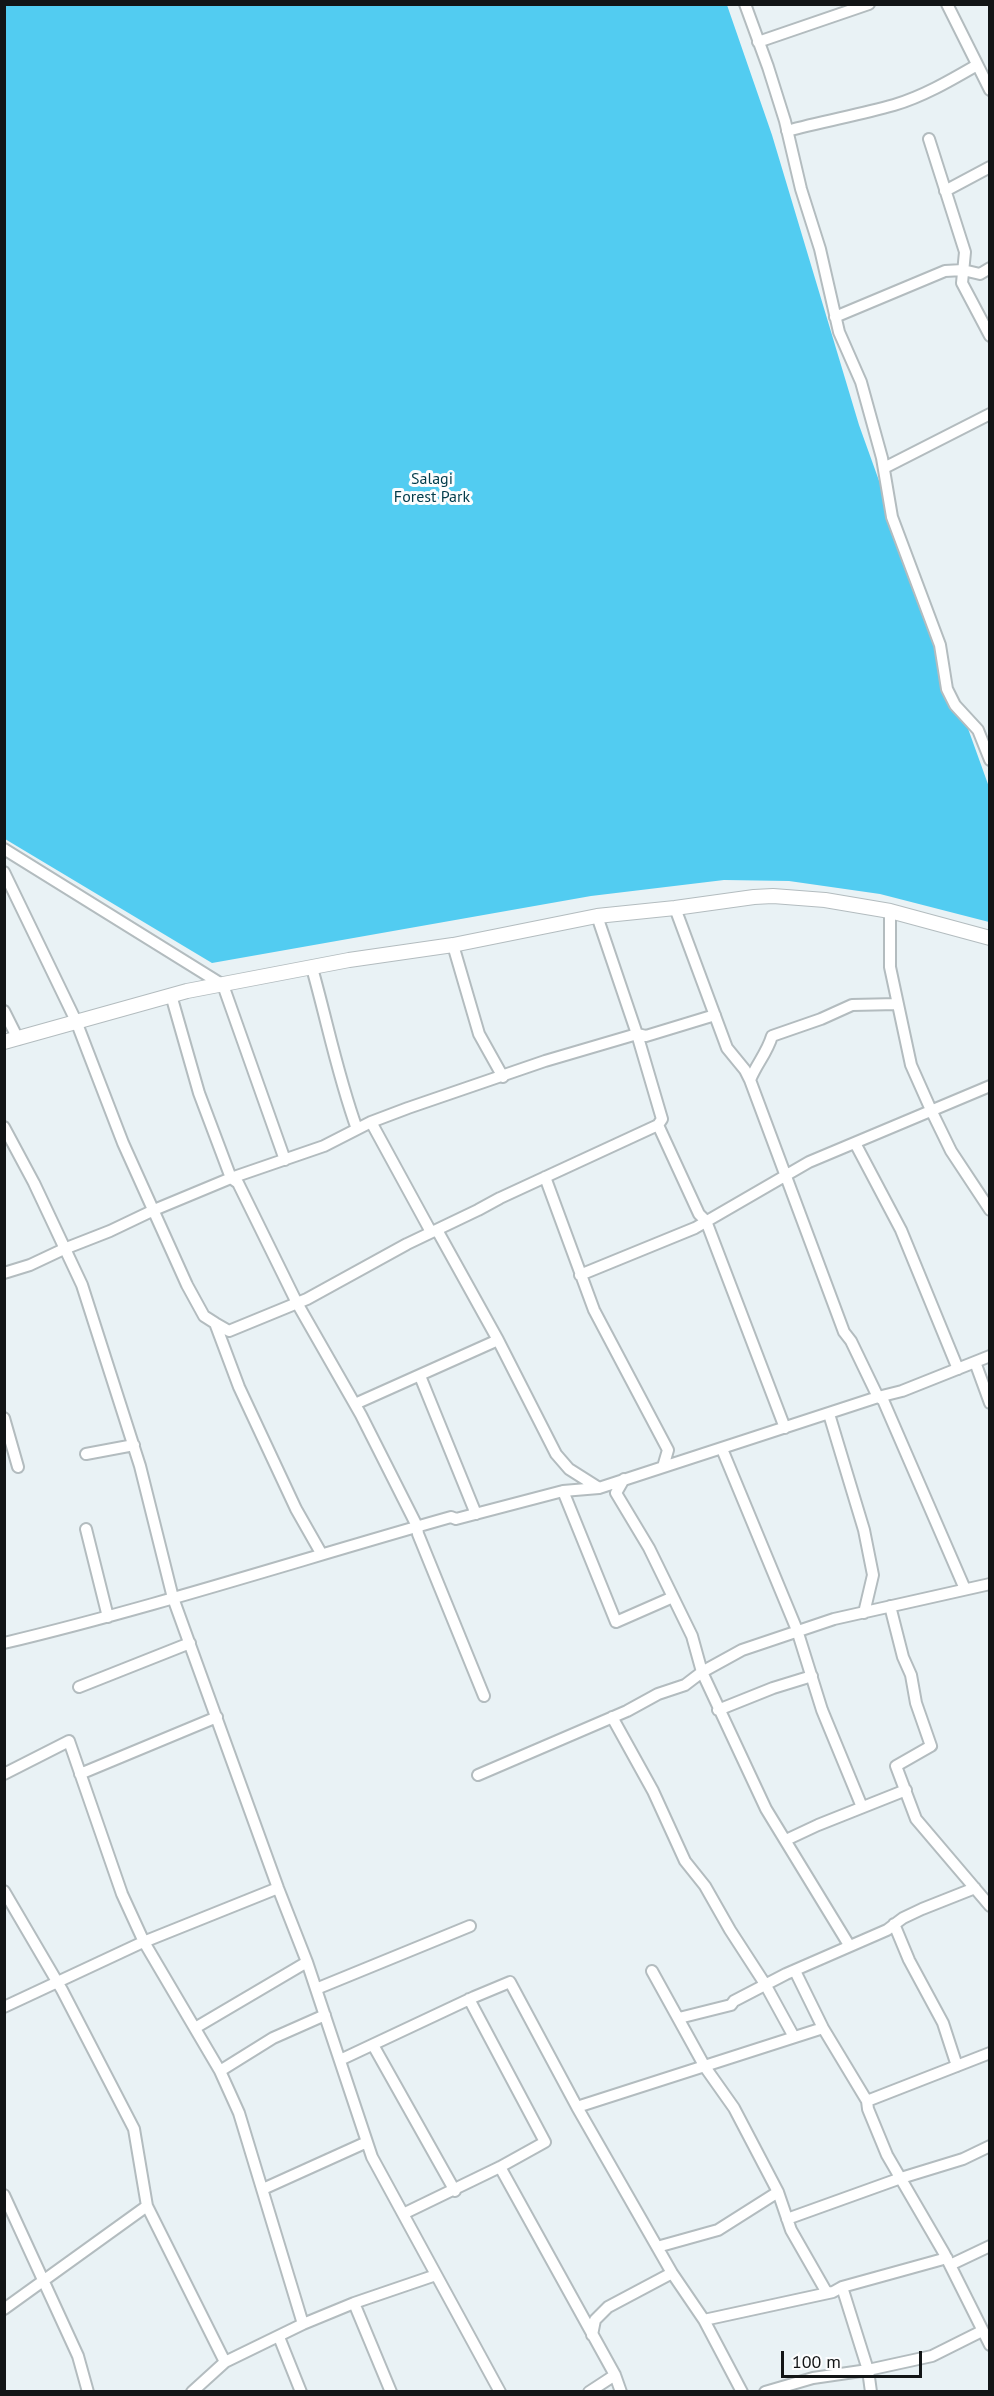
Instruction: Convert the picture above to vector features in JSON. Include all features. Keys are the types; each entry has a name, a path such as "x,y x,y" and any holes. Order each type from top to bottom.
{"street":[{"path":"745,4 787,131 820,249 839,332 861,382 884,468 892,517 940,645 947,689 955,705 986,739 990,760"},
{"path":"758,42 869,4"},
{"path":"947,4 990,90"},
{"path":"787,131 895,105 935,89 977,65"},
{"path":"928,139 966,252 962,283 990,336"},
{"path":"945,190 990,167"},
{"path":"835,316 945,271 963,270 980,274 990,268"},
{"path":"884,468 990,414"},
{"path":"4,849 223,985 285,1160"},
{"path":"4,872 7,884 76,1021 123,1143 187,1284 204,1316 229,1331 322,1292 358,1270 434,1231 658,1125 662,1119 637,1034 597,916"},
{"path":"4,1011 11,1040 171,996 312,968 453,945 597,916 675,909 773,896 825,900 890,911 990,938"},
{"path":"675,909 727,1048 746,1071 750,1080 844,1332 851,1341 878,1397 883,1400 965,1589"},
{"path":"890,911 890,967 912,1065 951,1151 990,1209"},
{"path":"453,945 479,1034 503,1077"},
{"path":"312,968 341,1072 345,1096 357,1129"},
{"path":"171,996 198,1093 231,1178 238,1183 297,1303 355,1404 417,1526 418,1534 484,1696"},
{"path":"750,1080 757,1063 768,1050 772,1036 821,1019 852,1005 897,1004"},
{"path":"4,1273 30,1265 231,1178 324,1146 371,1122 545,1061 637,1034 646,1036 715,1015"},
{"path":"580,1275 695,1228 809,1162 990,1086"},
{"path":"371,1122 498,1340 556,1454 569,1469 599,1488"},
{"path":"658,1125 699,1214 706,1221 785,1428"},
{"path":"4,1127 82,1285 134,1445 173,1598 307,1962 372,2157 500,2391"},
{"path":"855,1143 901,1230 958,1369"},
{"path":"545,1177 580,1275 607,1336 668,1450 663,1467"},
{"path":"215,1323 238,1387 296,1509 321,1554"},
{"path":"355,1404 498,1340"},
{"path":"4,1643 108,1617 451,1517 456,1519 563,1491 599,1488 902,1391 990,1356"},
{"path":"975,1362 990,1403"},
{"path":"420,1376 476,1514"},
{"path":"829,1414 864,1530 873,1575 864,1613"},
{"path":"4,1418 18,1467"},
{"path":"86,1454 134,1445"},
{"path":"722,1449 797,1630 822,1710 862,1807"},
{"path":"624,1479 616,1493 649,1548 692,1636 702,1672 718,1710 766,1809 849,1945"},
{"path":"563,1491 616,1622 673,1597"},
{"path":"86,1529 108,1617"},
{"path":"478,1775 612,1717 658,1694 685,1685 702,1672 742,1650 797,1630 990,1584"},
{"path":"890,1606 903,1658 911,1675 916,1703 931,1746 896,1766 916,1819 989,1903"},
{"path":"79,1687 190,1643"},
{"path":"718,1710 773,1688 812,1676"},
{"path":"80,1774 217,1717"},
{"path":"612,1717 653,1791 685,1861 705,1886 765,1984 794,2037"},
{"path":"4,1774 69,1741 122,1894 144,1942 220,2071 239,2113 303,2324"},
{"path":"786,1840 906,1790"},
{"path":"4,2007 144,1942 278,1888"},
{"path":"679,2018 731,2005 734,2001 765,1984 887,1930 903,1918 946,1897 975,1888"},
{"path":"6,1897 57,1982 134,2129 147,2206 225,2362"},
{"path":"894,1924 909,1960 943,2023 957,2066"},
{"path":"316,1989 470,1926"},
{"path":"195,2028 307,1962"},
{"path":"652,1971 705,2067 734,2108 778,2192 790,2230 827,2293"},
{"path":"765,2391 813,2378 868,2370 932,2356 987,2339 949,2262 887,2155 868,2109 867,2100 823,2028 795,1971"},
{"path":"340,2060 510,1982 577,2107 672,2273 704,2320 742,2391"},
{"path":"403,2214 454,2191 545,2142 469,1999"},
{"path":"220,2071 273,2038 325,2015"},
{"path":"577,2107 823,2028"},
{"path":"373,2045 454,2191"},
{"path":"867,2100 988,2056"},
{"path":"263,2189 367,2142"},
{"path":"787,2219 901,2178 963,2159 990,2146"},
{"path":"500,2167 615,2375 621,2391"},
{"path":"657,2247 718,2230 778,2192"},
{"path":"5,2198 78,2356 88,2391"},
{"path":"4,2308 147,2206"},
{"path":"704,2320 827,2293 842,2287 949,2262 990,2246"},
{"path":"592,2335 595,2320 608,2307 672,2273"},
{"path":"192,2391 225,2362 303,2324 354,2303 436,2275"},
{"path":"842,2287 868,2370 871,2391"},
{"path":"354,2303 392,2391"},
{"path":"279,2337 301,2391"},
{"path":"589,2391 615,2375"}],"green space":[{"name":"Salagi Forest Park","path":"4,5 727,5 772,135 859,425 989,787 989,922 880,894 789,881 724,880 591,896 212,963 5,839"}]}
